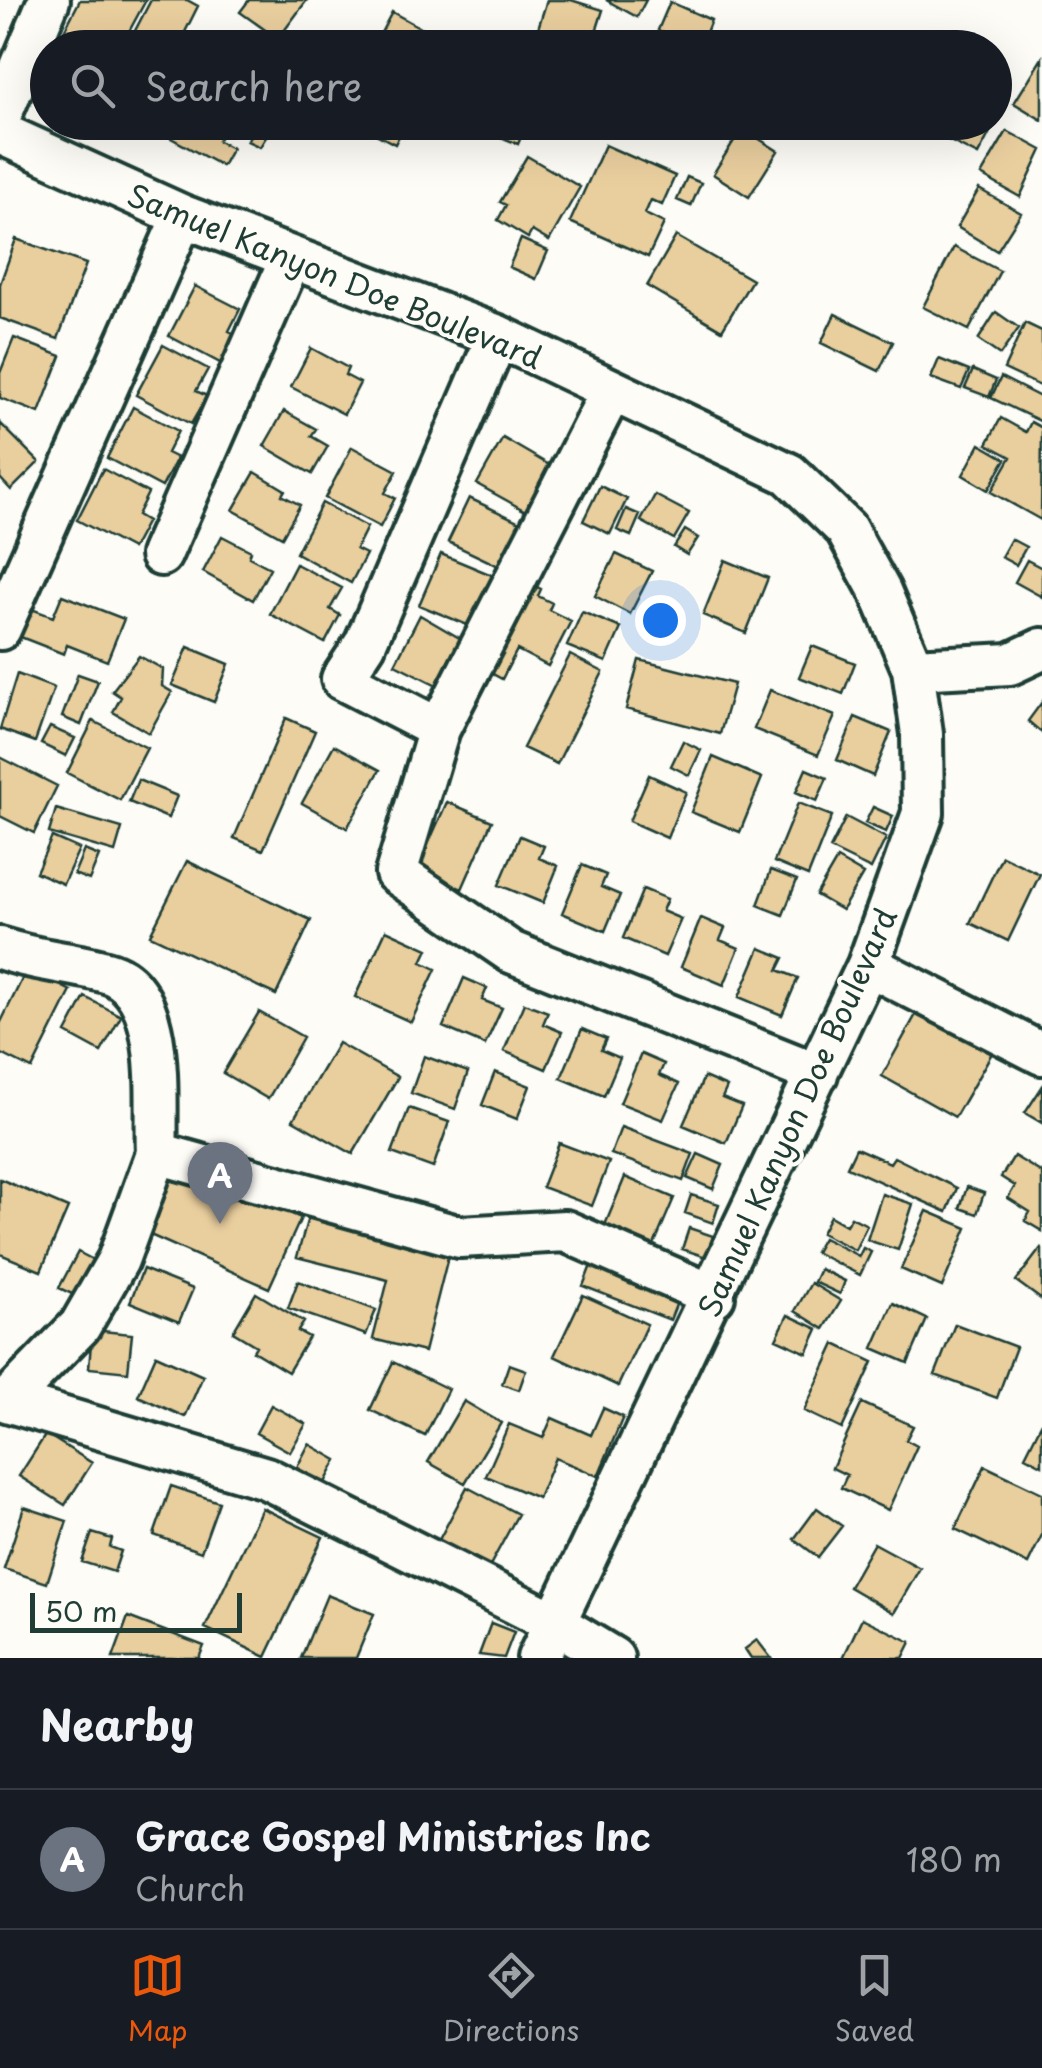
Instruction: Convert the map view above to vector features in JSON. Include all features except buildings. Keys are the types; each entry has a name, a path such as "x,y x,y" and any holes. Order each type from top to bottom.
{"street":[{"path":"36,30 49,0"},
{"path":"0,117 30,45"},
{"name":"Samuel Kanyon Doe Boulevard","path":"0,133 183,216 498,336 789,474 846,529 880,592 913,669 922,734 922,813 868,964 714,1296 547,1640"},
{"path":"0,628 183,216"},
{"path":"160,555 291,258"},
{"path":"439,728 342,678 365,644 498,336"},
{"path":"610,392 439,728 396,873 511,952 817,1074"},
{"path":"913,669 1010,664 1042,649"},
{"path":"0,948 26,958 110,972 136,989 150,1016 157,1153 118,1260 80,1326 2,1405 266,1478 547,1640 612,1658"},
{"path":"868,964 1042,1054"},
{"path":"157,1153 460,1237 565,1231 714,1296"}],"place":[{"name":"Grace Gospel Ministries Inc","path":"220,1224"}]}
